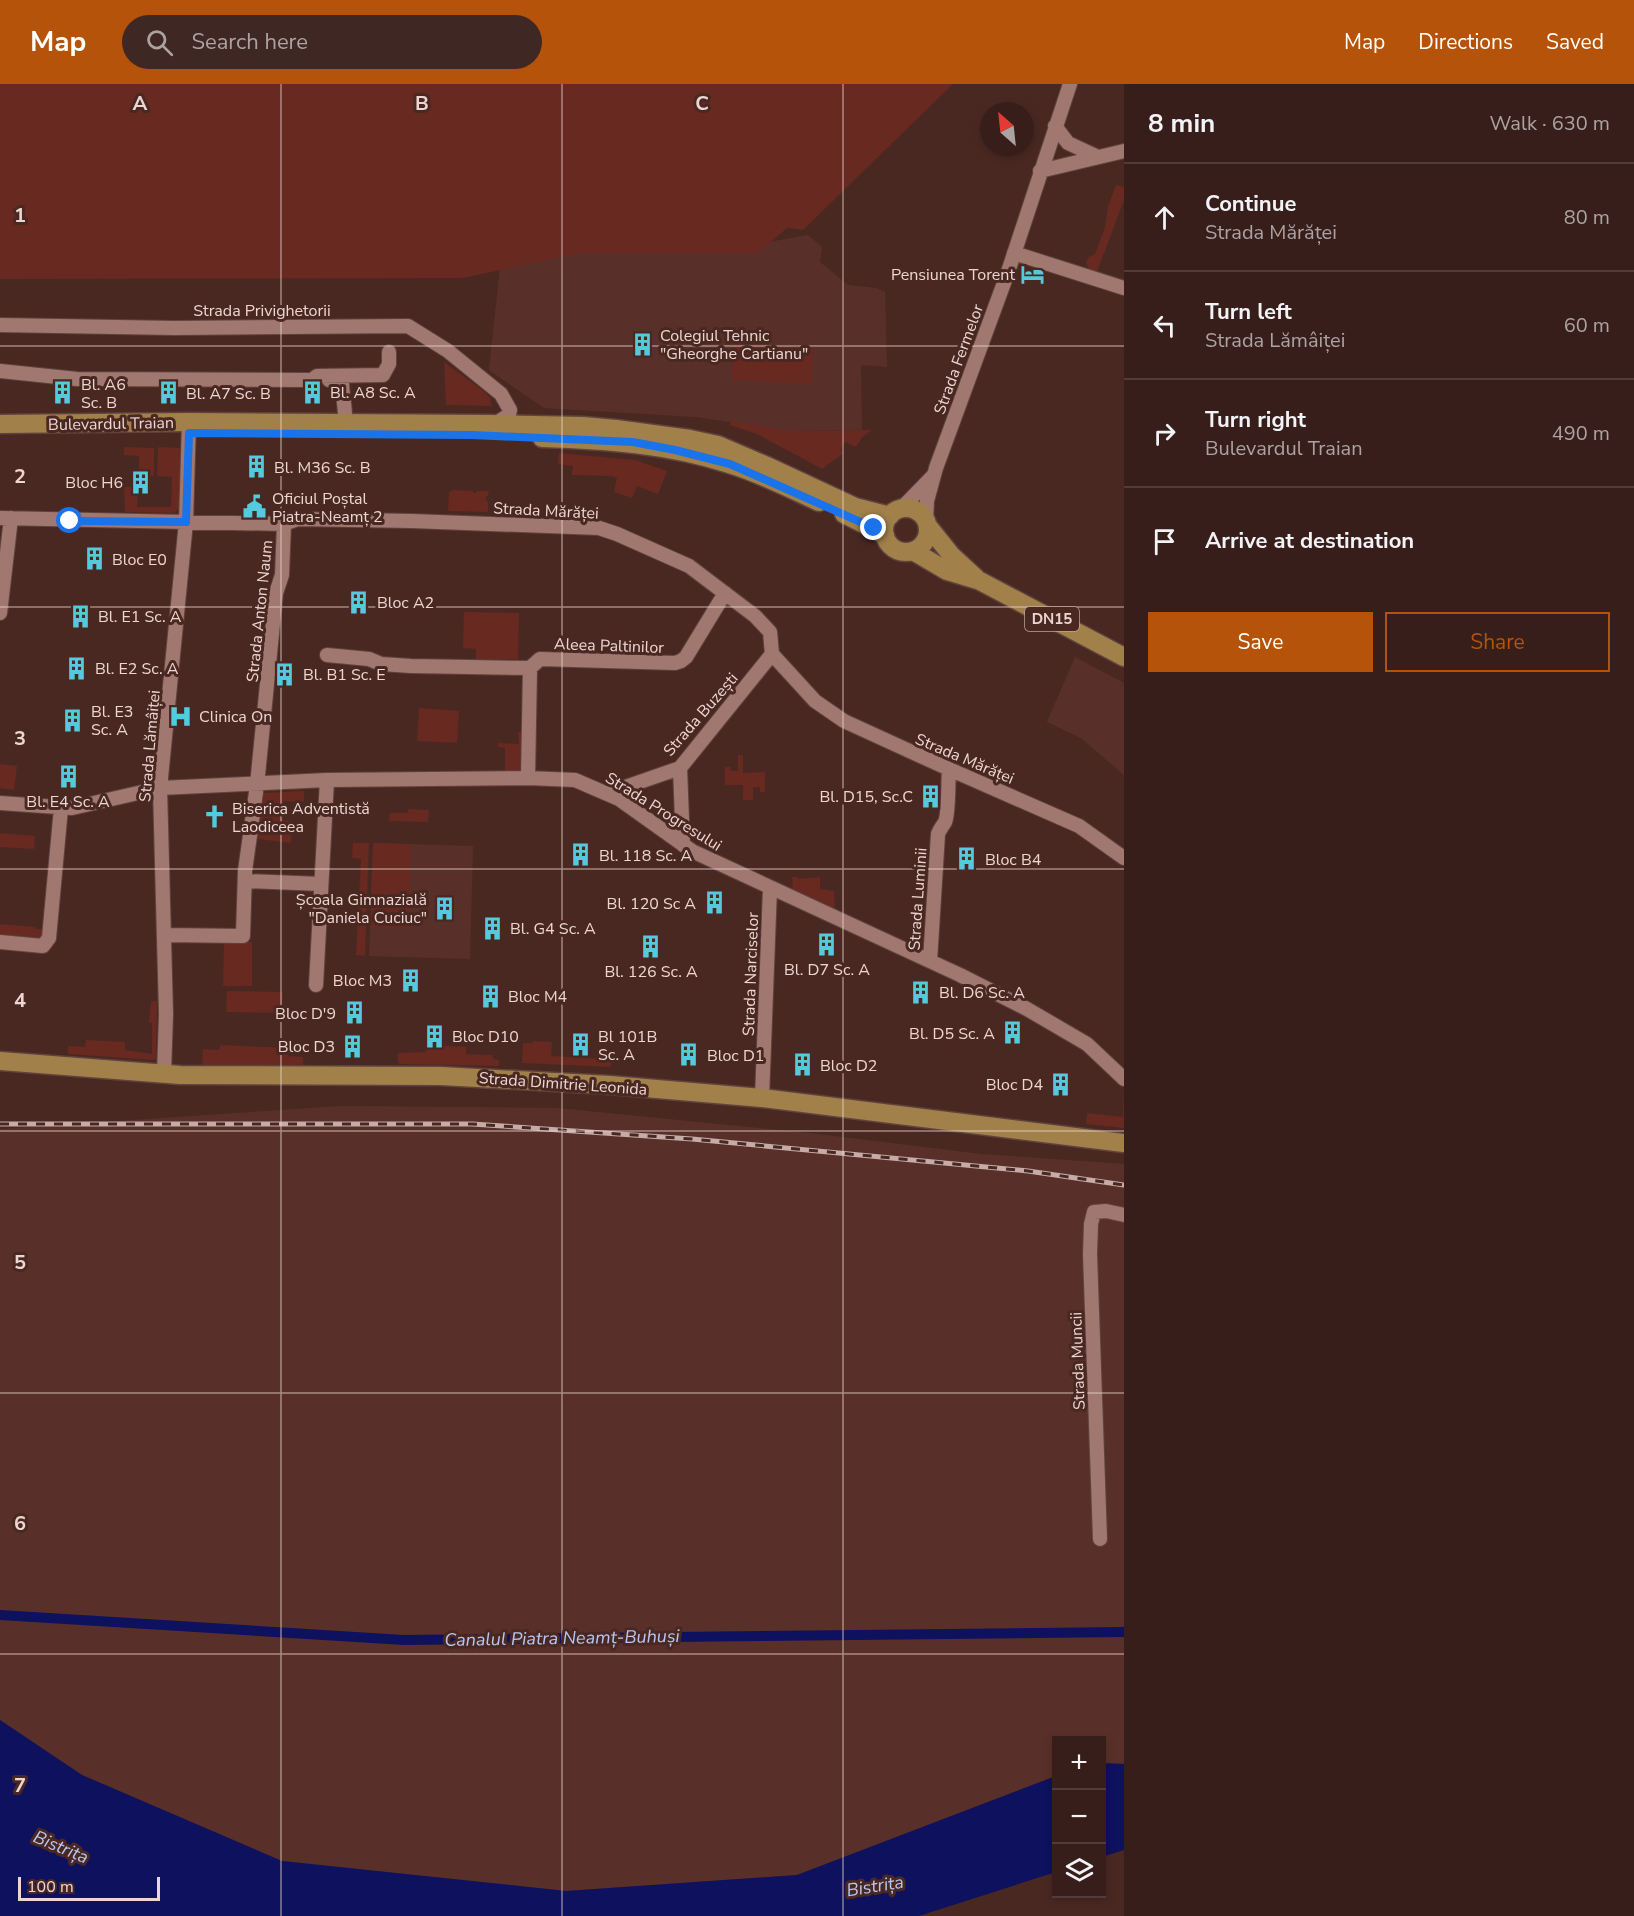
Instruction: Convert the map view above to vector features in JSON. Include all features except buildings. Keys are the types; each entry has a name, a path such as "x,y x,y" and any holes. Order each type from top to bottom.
{"main road":[{"name":"Bulevardul Traian","path":"0,432 345,423 583,426 680,438 718,446 855,507 895,513"},
{"name":"Bulevardul Traian","path":"0,424 472,435 633,442 730,464 867,524 885,535"},
{"name":"DN15","path":"895,513 906,509 918,512 952,556 980,581"},
{"path":"885,535 886,522 895,513"},
{"path":"913,551 927,539 927,524"},
{"name":"DN15","path":"885,535 892,547 906,552 913,551 947,571 980,581 1124,657"},
{"name":"Strada Dimitrie Leonida","path":"0,1060 164,1073 237,1076 452,1076 598,1085 762,1098 1124,1143"}],"street":[{"name":"Strada Fermelor","path":"927,524 927,501 934,475 1014,253 1070,84"},
{"path":"1055,126 1068,143 1098,157"},
{"path":"1040,171 1124,151"},
{"path":"1014,253 1124,288"},
{"name":"Strada Privighetorii","path":"0,325 174,328 408,326 448,351 501,394 510,410 509,415 495,424"},
{"path":"312,380 317,376 383,375 389,364 389,352"},
{"path":"0,371 77,379 394,381"},
{"path":"342,381 342,404 346,408 345,423"},
{"name":"Strada Lămâiței","path":"164,1073 166,1014 160,788 186,522 189,427"},
{"name":"Strada Fermelor","path":"895,513 934,475"},
{"path":"0,613 6,518"},
{"name":"Strada Mărăței","path":"6,518 284,524 298,519 412,520 599,528 689,566 725,593 768,628 772,637 772,654 815,701 829,711 860,730 1079,826 1124,858"},
{"name":"Strada Anton Naum","path":"164,935 243,936 245,871 257,785 276,593 282,575 284,524"},
{"name":"Aleea Paltinilor","path":"327,655 369,659 381,664 411,666 530,668 540,659 675,663 681,662 691,649 725,593"},
{"name":"Strada Buzești","path":"608,794 680,768 772,654"},
{"path":"528,778 530,668"},
{"path":"680,768 683,845"},
{"name":"Strada Luminii","path":"930,961 938,834 947,815 949,769"},
{"name":"Strada Progresului","path":"0,803 61,808 82,806 160,788 327,780 528,778 575,780 608,794 692,851 930,961 1027,1009 1087,1044 1124,1079"},
{"path":"316,985 327,780"},
{"path":"0,942 43,946 49,939 61,808"},
{"path":"246,881 321,884"},
{"name":"Strada Narciselor","path":"762,1098 770,888"},
{"name":"Strada Muncii","path":"1100,1539 1090,1254 1091,1224 1094,1212 1106,1211 1124,1215"}],"shaded area":[{"path":"0,84 953,84 803,230 787,228 758,253 580,253 463,278 0,279"},
{"path":"1116,185 1124,187 1124,200 1097,272 1089,269 1086,263 1089,257 1095,254"},
{"path":"506,211 741,247 808,235 822,247 820,262 848,285 876,288 885,292 887,367 861,365 862,430 791,431 696,417 544,408 489,370"},
{"path":"733,345 813,349 811,384 732,380"},
{"path":"444,362 485,392 492,406 446,405"},
{"path":"731,421 791,431 872,430 862,437 856,447 845,442 841,450 844,453 822,469 757,434 730,425"},
{"path":"124,447 154,448 154,476 139,476 139,456 124,455"},
{"path":"158,447 181,448 179,509 174,513 125,512 124,487 138,487 137,507 171,507 172,477 157,476"},
{"path":"559,453 635,460 667,471 658,494 637,486 632,498 614,492 617,478 612,476 572,475 573,466 558,464"},
{"path":"451,490 473,491 473,493 489,491 486,496 488,512 448,511"},
{"path":"464,612 519,613 518,659 476,659 476,649 463,648"},
{"path":"1075,657 1124,683 1124,775 1081,738 1047,722"},
{"path":"419,708 459,711 457,743 417,741"},
{"path":"518,732 523,732 522,770 505,772 505,748 498,747 498,743 519,744"},
{"path":"738,755 743,755 743,773 765,772 765,792 760,792 760,787 753,787 753,800 743,800 743,785 725,785 725,767 730,767 731,771 738,771"},
{"path":"0,764 17,766 14,790 0,788"},
{"path":"304,791 304,802 283,801 283,820 292,821 291,843 258,839 264,793"},
{"path":"408,809 429,810 428,822 389,821 390,813 408,813"},
{"path":"0,833 35,836 34,849 0,847"},
{"path":"353,843 369,843 365,956 356,955 361,859 352,858"},
{"path":"373,843 473,846 470,959 369,956"},
{"path":"373,843 411,844 409,929 370,927"},
{"path":"792,877 799,879 820,877 820,889 834,891 835,912 793,893"},
{"path":"46,886 50,886 44,936 40,938 0,934 0,924 42,929"},
{"path":"224,942 252,942 252,986 223,986"},
{"path":"227,991 283,992 282,1013 226,1012"},
{"path":"151,1001 157,1001 156,1059 68,1054 68,1046 85,1047 86,1040 125,1042 125,1050 152,1054 152,1023 149,1023"},
{"path":"533,1041 552,1042 551,1056 608,1059 609,1049 611,1049 611,1067 522,1063 523,1043 533,1043"},
{"path":"220,1045 288,1048 288,1056 303,1057 303,1067 202,1065 203,1049 219,1050"},
{"path":"427,1045 466,1047 466,1054 493,1055 493,1059 499,1060 499,1066 400,1064 398,1062 398,1053 426,1052"},
{"path":"1124,1090 1124,1128 1086,1124 1087,1113 1123,1117"},
{"path":"341,1106 557,1108 809,1133 981,1154 1124,1164 1124,1764 1106,1763 1106,1736 1052,1736 1052,1778 797,1875 566,1891 282,1861 82,1775 0,1720 0,1129"}],"water":[{"name":"Bistrița","path":"0,1720 82,1775 282,1861 566,1891 797,1875 1052,1778 1052,1873 919,1916 0,1916"},
{"path":"1106,1763 1124,1764 1124,1850 1106,1856"}],"waterway":[{"name":"Canalul Piatra Neamț-Buhuși","path":"0,1615 404,1640 1124,1632"}],"railway":[{"path":"0,1124 472,1124 692,1139 1028,1171 1124,1185"}],"place":[{"name":"Pensiunea Torent","path":"1033,274"},
{"name":"Colegiul Tehnic \"Gheorghe Cartianu\"","path":"642,344"},
{"name":"Bl. A8 Sc. A","path":"312,392"},
{"name":"Bl. A6 Sc. B","path":"63,393"},
{"name":"Bl. A7 Sc. B","path":"168,393"},
{"name":"Bl. M36 Sc. B","path":"256,467"},
{"name":"Bloc H6","path":"141,482"},
{"name":"Oficiul Poștal Piatra-Neamț 2","path":"254,507"},
{"name":"Bloc E0","path":"94,559"},
{"name":"Bloc A2","path":"359,602"},
{"name":"Bl. E1 Sc. A","path":"80,616"},
{"name":"Bl. E2 Sc. A","path":"77,668"},
{"name":"Bl. B1 Sc. E","path":"285,674"},
{"name":"Clinica On","path":"181,716"},
{"name":"Bl. E3 Sc. A","path":"73,720"},
{"name":"Bl. E4 Sc. A","path":"68,776"},
{"name":"Bl. D15, Sc.C","path":"931,796"},
{"name":"Biserica Adventistă Laodiceea","path":"214,817"},
{"name":"Bl. 118 Sc. A","path":"581,855"},
{"name":"Bloc B4","path":"967,859"},
{"name":"Bl. 120 Sc A","path":"714,903"},
{"name":"Școala Gimnazială \"Daniela Cuciuc\"","path":"445,908"},
{"name":"Bl. G4 Sc. A","path":"492,928"},
{"name":"Bl. D7 Sc. A","path":"827,944"},
{"name":"Bl. 126 Sc. A","path":"651,946"},
{"name":"Bloc M3","path":"410,980"},
{"name":"Bl. D6 Sc. A","path":"921,992"},
{"name":"Bloc M4","path":"490,996"},
{"name":"Bloc D'9","path":"354,1013"},
{"name":"Bl. D5 Sc. A","path":"1013,1033"},
{"name":"Bloc D10","path":"434,1036"},
{"name":"Bl 101B Sc. A","path":"580,1045"},
{"name":"Bloc D3","path":"353,1046"},
{"name":"Bloc D1","path":"689,1055"},
{"name":"Bloc D2","path":"802,1065"},
{"name":"Bloc D4","path":"1061,1084"}],"route":[{"path":"70,521 186,522 189,433 472,435 633,442 675,450 730,464 874,528"}]}
